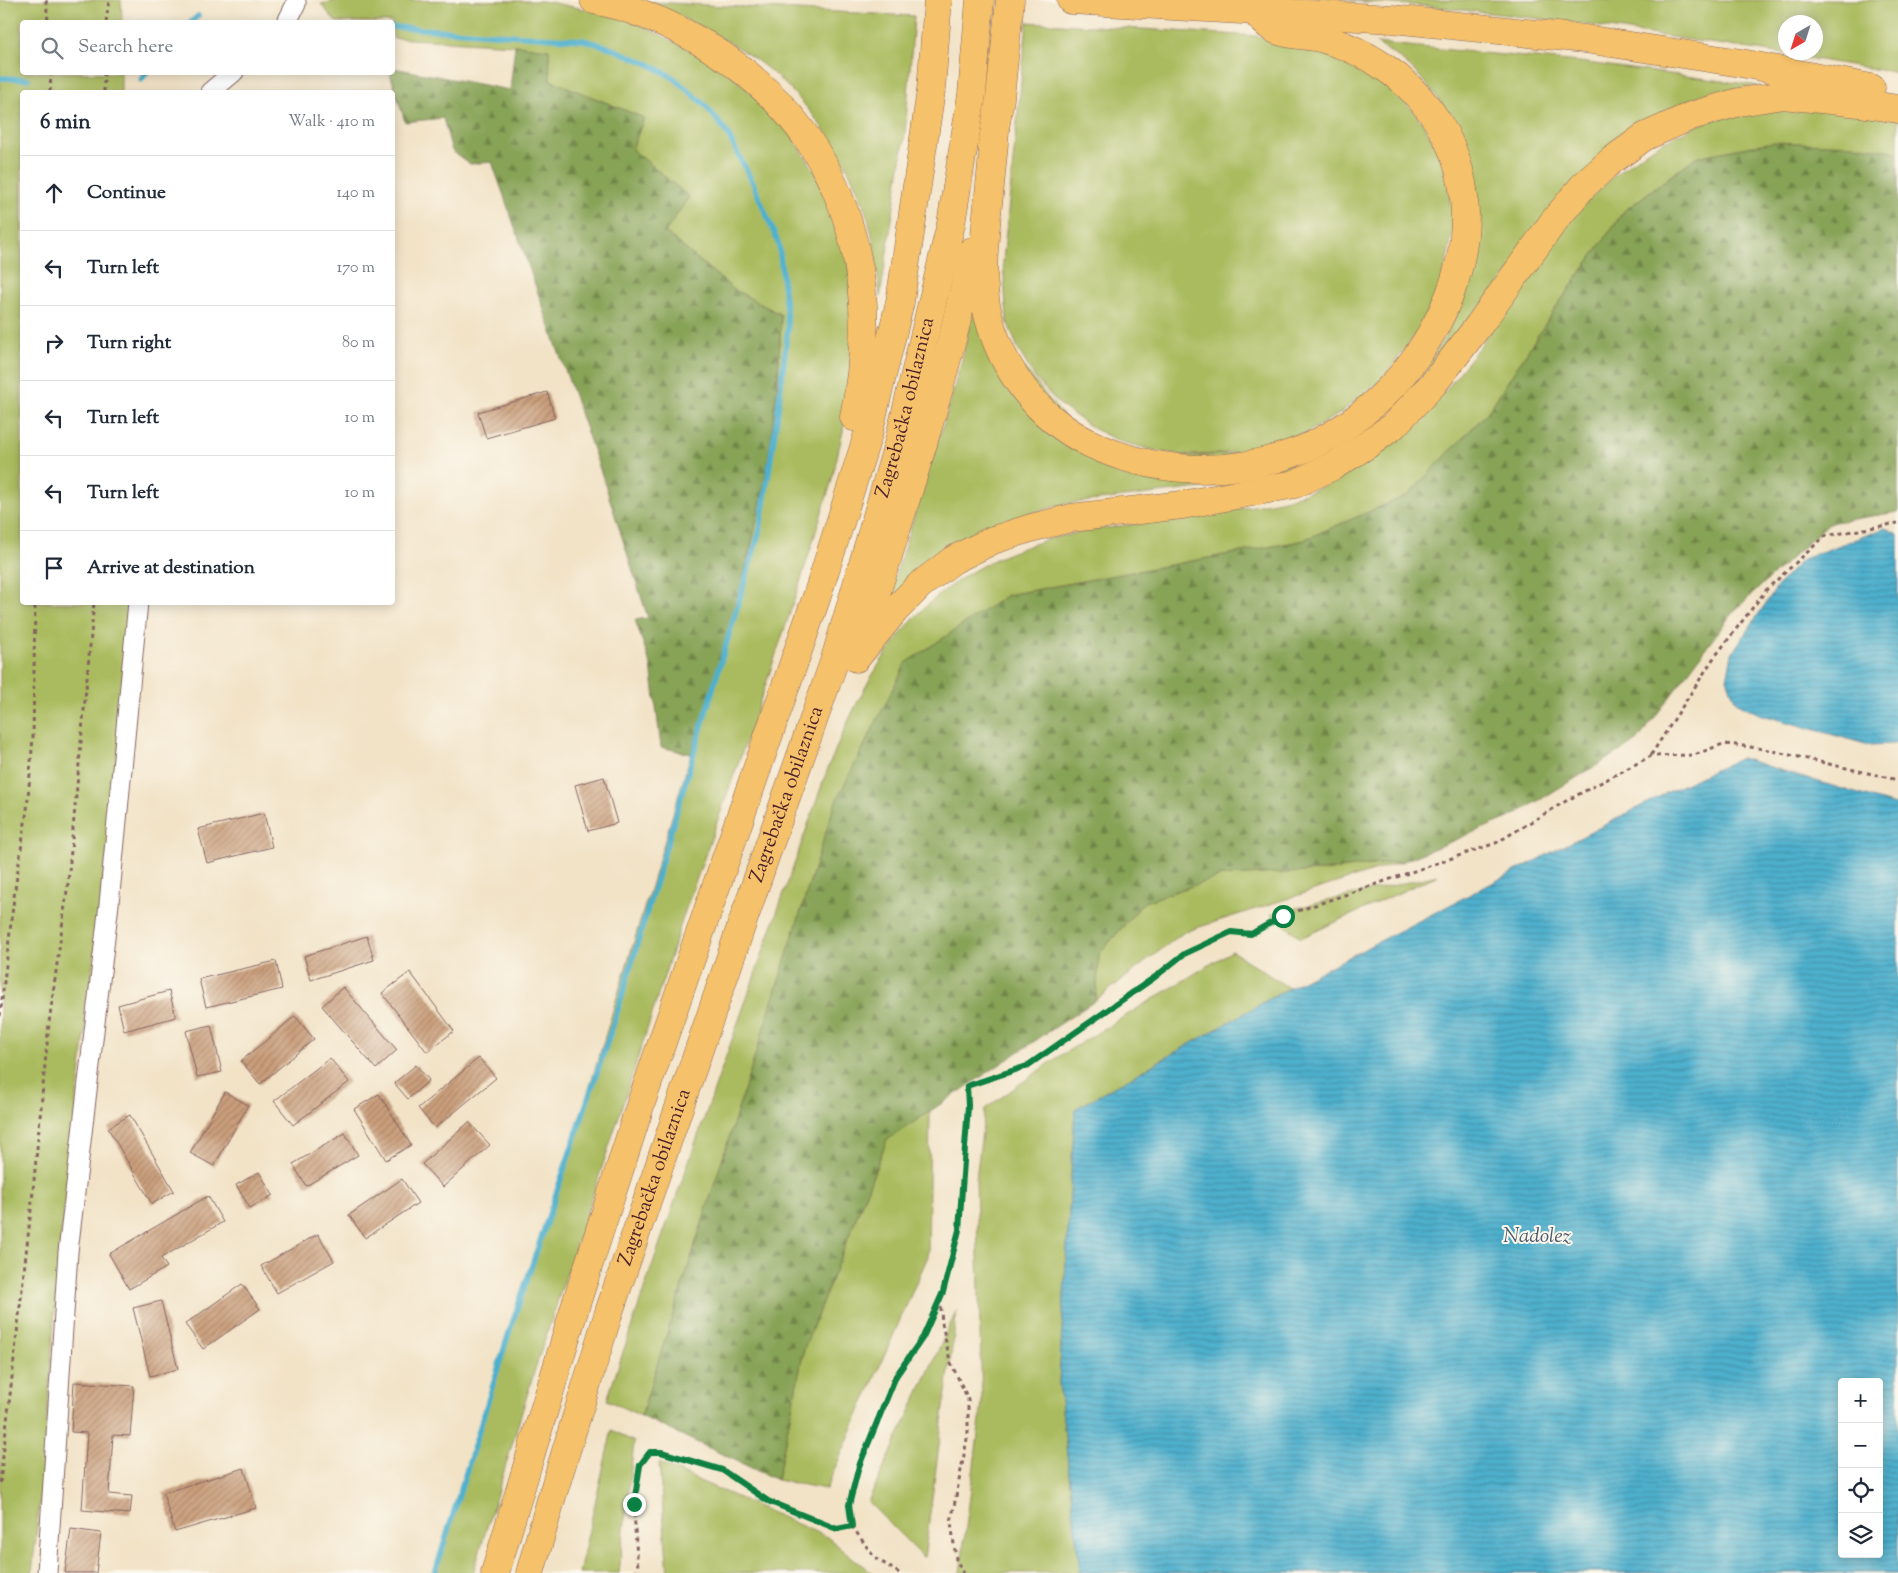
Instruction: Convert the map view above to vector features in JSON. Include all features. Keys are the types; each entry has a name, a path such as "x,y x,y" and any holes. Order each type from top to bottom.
{"highway":[{"path":"594,0 616,4 645,14 687,34 726,57 760,85 788,111 814,147 833,182 848,220 860,284 864,340 861,382 851,431 772,728"},
{"name":"Zagrebačka obilaznica","path":"495,1573 576,1304 817,596 870,425 900,302 931,90 938,0"},
{"name":"Zagrebačka obilaznica","path":"530,1573 609,1312 764,857 835,659 899,441 951,224 972,94 980,0"},
{"path":"764,857 790,822 856,658 945,367 961,308 995,130 1010,0"},
{"path":"1071,0 1392,19 1585,39 1741,63 1898,93"},
{"path":"995,130 984,253 984,285 988,314 996,341 1008,368 1040,408 1061,426 1110,454 1165,467 1194,469 1228,468 1258,463 1293,453 1324,439 1354,420 1377,400 1412,362 1430,336 1457,276 1464,243 1465,215 1461,178 1450,145 1432,113 1411,88 1360,52 1324,39 1275,30 1254,10"},
{"path":"856,658 895,610 920,585 953,560 993,540 1072,518 1182,505 1295,484 1335,465 1367,445 1393,426 1434,383 1479,325 1554,221 1583,186 1611,161 1644,137 1690,116 1739,102 1783,95 1898,109"}],"lane":[{"path":"287,20 296,4 296,0"},
{"path":"212,90 230,75"},
{"path":"47,1573 68,1252 109,904 138,605"}],"path":[{"path":"46,0 48,20"},
{"path":"106,20 109,0"},
{"path":"50,90 51,75"},
{"path":"104,75 104,90"},
{"path":"1651,756 1713,659 1767,589 1825,536 1898,523"},
{"path":"0,1016 15,889 27,810 33,737 35,605"},
{"path":"0,1483 32,1201 49,1023 68,883 94,605"},
{"path":"899,1573 874,1557 852,1526 849,1505 859,1466 896,1376 923,1337 940,1298 959,1230 968,1106 967,1086 1027,1066 1155,977 1184,954 1231,932 1251,934 1283,916 1496,843 1566,801 1651,756 1694,755 1723,744 1736,745 1764,749 1898,780"},
{"path":"940,1298 942,1323 950,1361 968,1399 968,1434 951,1522 956,1559 963,1573"},
{"path":"636,1573 638,1568 634,1504 640,1465 650,1452 661,1452 722,1470 768,1501 837,1529 852,1526"}],"green space":[{"path":"0,0 121,0 122,20 20,20 20,75 121,75 121,90 20,90 20,605 128,605 118,758 59,1251 44,1463 32,1573 0,1573"},
{"path":"341,0 543,1 615,15 641,25 720,65 780,118 824,185 850,266 852,381 831,483 798,589 753,722 685,911 535,1369 473,1573 436,1573 442,1546 576,1132 721,656 748,560 766,473 778,382 781,315 733,289 665,232 689,197 632,149 644,118 550,80 548,49 515,45 395,38 395,20 334,20 321,4"},
{"path":"1335,0 1898,0 1898,73 1820,60 1823,60 1823,15 1778,15 1778,53 1561,21 1426,6"},
{"path":"649,2 914,16 905,134 880,298 874,247 864,206 842,159 813,115 778,77 746,53 705,29"},
{"path":"1027,22 1257,36 1308,47 1347,62 1372,74 1399,95 1422,122 1438,150 1447,175 1454,227 1441,285 1418,331 1383,378 1339,414 1306,433 1273,444 1217,454 1184,455 1161,452 1121,442 1092,428 1059,404 1035,378 1019,351 1007,321 1003,262"},
{"path":"1376,43 1579,62 1761,86 1706,94 1665,112 1626,135 1472,316 1412,391 1382,415 1424,368 1449,329 1467,287 1478,229 1477,200 1472,171 1463,144 1450,117 1433,92 1408,65"},
{"path":"515,45 549,49 550,80 644,118 632,149 689,197 665,232 733,289 781,315 774,414 769,453 752,544 713,685 691,754 661,747 651,666 635,620 648,618 602,475 492,162 470,164 452,151 443,118 405,122 391,75 395,75 395,68 510,90"},
{"path":"1812,107 1898,117 1898,152 1855,145 1696,157 1624,211 1557,306 1488,412 1408,495 1301,541 1007,595 835,804 641,1416 607,1400 652,1266 828,768 859,699 877,667 921,611 948,588 979,568 1041,541 1101,529 1210,514 1281,501 1316,489 1357,469 1393,443 1434,404 1470,359 1572,219 1620,171 1647,151 1706,122 1759,112"},
{"path":"1773,142 1855,145 1898,152 1898,512 1829,523 1733,612 1637,741 1513,816 1404,861 1322,871 1222,876 1144,902 1099,954 1096,1000 887,1140 804,1349 777,1480 641,1416 835,803 906,663 1007,595 1301,541 1408,495 1488,412 1557,306 1624,211 1696,157"},
{"path":"976,289 980,314 1100,461 1329,449 1379,417 1382,419 1336,449 1312,461 1245,481 1065,504 1007,520 964,540 883,614 946,416 964,352"},
{"path":"1404,861 1184,932 1096,1000 1099,954 1144,902 1222,876 1322,871"},
{"path":"1438,875 1301,938 1271,914"},
{"path":"1232,951 1289,988 1075,1109 1059,1382 1080,1573 960,1573 982,1404 976,1179 985,1109 1058,1057"},
{"path":"930,1111 928,1256 826,1489 777,1480 804,1349 887,1140"},
{"path":"957,1310 924,1558 868,1502"},
{"path":"612,1430 634,1442 619,1573 579,1573"},
{"path":"659,1463 827,1537 872,1573 668,1573"}],"water":[{"path":"1885,528 1898,534 1898,742 1894,744 1869,745 1759,714 1736,702 1727,679 1732,653 1779,584 1803,559"},
{"name":"Nadolez","path":"1741,758 1898,806 1898,1573 1080,1573 1059,1382 1075,1109 1289,988 1676,788"}],"building":[{"path":"547,392 555,418 486,438 478,412"},
{"path":"604,777 617,823 588,831 575,785"},
{"path":"264,813 272,847 207,863 198,829"},
{"path":"367,936 374,960 311,980 304,956"},
{"path":"276,961 282,989 206,1007 199,979"},
{"path":"410,972 454,1031 427,1052 382,993"},
{"path":"343,987 397,1050 376,1069 322,1006"},
{"path":"169,991 176,1017 124,1031 118,1005"},
{"path":"295,1016 314,1039 260,1084 241,1061"},
{"path":"211,1025 222,1072 197,1077 186,1031"},
{"path":"330,1058 349,1082 293,1125 274,1101"},
{"path":"479,1058 496,1078 435,1128 418,1108"},
{"path":"416,1065 429,1080 408,1099 394,1083"},
{"path":"225,1092 248,1105 214,1166 190,1153"},
{"path":"379,1094 411,1145 386,1160 354,1109"},
{"path":"130,1115 174,1191 152,1204 108,1128"},
{"path":"469,1122 490,1145 443,1187 422,1164"},
{"path":"345,1133 358,1155 306,1186 293,1164"},
{"path":"259,1172 273,1195 250,1208 236,1185"},
{"path":"402,1179 418,1203 365,1238 349,1215"},
{"path":"208,1196 223,1222 161,1258 167,1267 129,1289 109,1254"},
{"path":"318,1234 334,1261 277,1293 261,1266"},
{"path":"242,1284 260,1309 203,1349 185,1324"},
{"path":"161,1301 178,1369 150,1376 133,1308"},
{"path":"74,1382 134,1386 130,1436 113,1435 109,1494 132,1496 130,1514 82,1510 87,1433 71,1432"},
{"path":"244,1468 256,1508 175,1532 163,1493"},
{"path":"71,1529 101,1533 96,1573 65,1573"}],"waterway":[{"path":"193,20 198,16"},
{"path":"395,27 583,40 608,47 649,64 674,78 706,106 727,133 753,183 779,245 788,328 760,530 616,1016 508,1336 435,1573"},
{"path":"141,80 145,75"},
{"path":"0,78 28,79"}],"route":[{"path":"634,1504 640,1465 650,1452 661,1452 722,1470 768,1501 837,1529 844,1526 852,1526 849,1505 859,1466 896,1376 923,1337 943,1292 959,1230 968,1106 967,1086 1027,1066 1155,977 1184,954 1231,932 1251,934 1283,916"}]}
